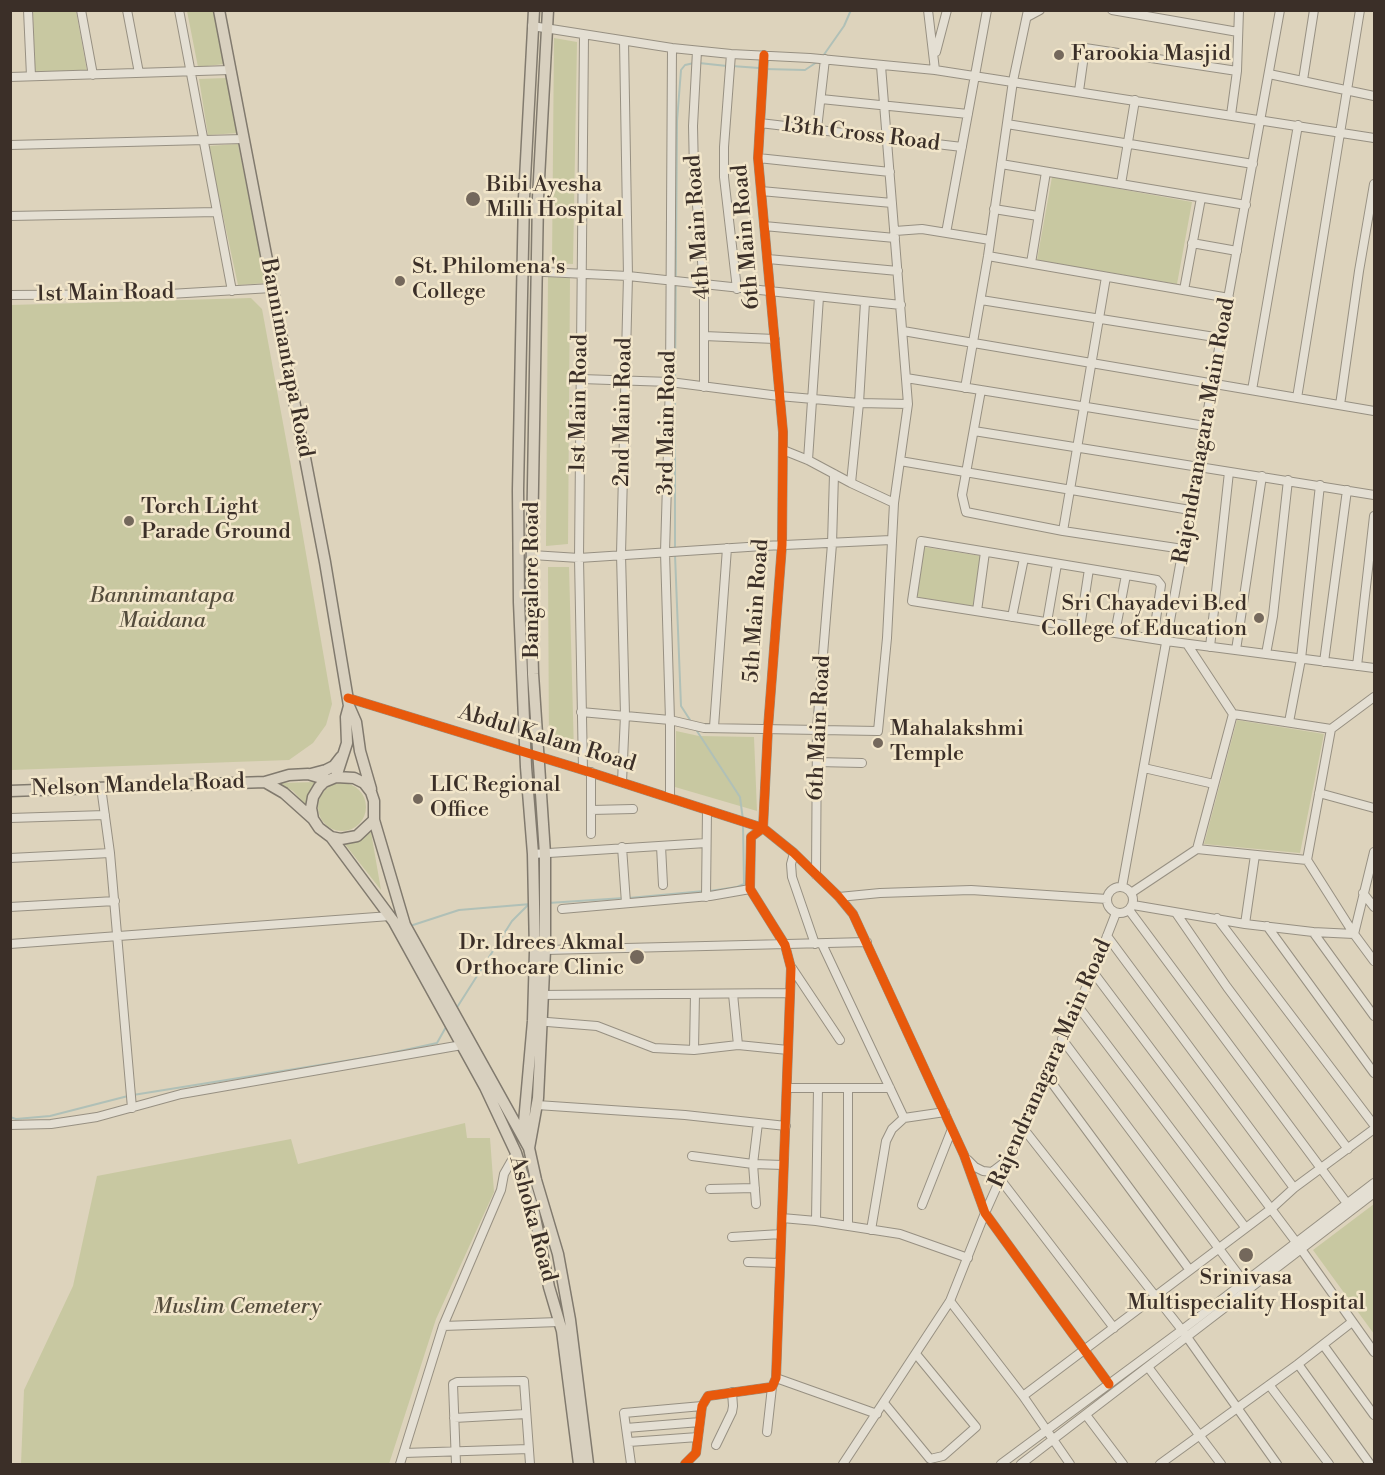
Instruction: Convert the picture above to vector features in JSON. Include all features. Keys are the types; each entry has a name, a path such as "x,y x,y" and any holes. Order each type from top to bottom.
{"main road":[{"name":"Bannimantapa Road","path":"219,10 325,562 348,702"},
{"name":"Bangalore Road","path":"534,10 524,187 518,569 526,753 533,854 540,892"},
{"name":"Bangalore Road","path":"529,1148 537,1106 540,892 545,854 533,674 532,555 536,272 548,10"},
{"path":"332,779 345,754 348,702"},
{"path":"348,702 356,722 360,751 374,801 374,820 403,929"},
{"path":"308,774 334,766 345,754"},
{"name":"Nelson Mandela Road","path":"10,791 265,782 289,775 308,774 332,779"},
{"path":"374,801 371,792 363,783 354,778 332,779 319,787 313,797 311,808 319,828 331,837 390,916 403,929"},
{"name":"Nelson Mandela Road","path":"265,782 284,793 314,819"},
{"path":"331,837 341,839 357,836 374,820"},
{"name":"Bangalore Road","path":"537,995 545,950 540,918"},
{"name":"Ashoka Road","path":"403,929 451,1018 516,1154 534,1212 549,1287 560,1322 579,1464"},
{"name":"Bangalore Road","path":"451,1018 523,1134 529,1148 560,1265 570,1320 588,1464"},
{"name":"Bangalore Road","path":"523,1134 537,1021"}],"street":[{"path":"28,10 30,76"},
{"path":"81,10 93,75"},
{"path":"127,10 139,73"},
{"path":"179,10 189,73 232,291"},
{"path":"928,10 935,70"},
{"path":"935,58 947,10"},
{"path":"946,233 987,10"},
{"path":"966,388 1013,81 1027,14 1040,10"},
{"path":"1112,10 1238,32"},
{"path":"1231,115 1237,71 1239,10"},
{"name":"Rajendranagara Main Road","path":"1122,887 1280,10"},
{"path":"1303,80 1314,10"},
{"path":"1297,398 1360,10"},
{"path":"532,26 584,36 731,57 810,57 935,70 1374,138"},
{"name":"1st Main Road","path":"584,36 579,558 581,712 591,810 591,834"},
{"name":"2nd Main Road","path":"622,782 625,716 621,554 628,276 624,41"},
{"name":"3rd Main Road","path":"670,798 665,552 670,382 672,48"},
{"path":"1079,91 1085,48 1237,71"},
{"name":"4th Main Road","path":"697,53 694,172 704,285 704,387"},
{"path":"731,57 724,177 737,289"},
{"name":"6th Main Road","path":"764,57 759,158 779,396"},
{"path":"817,129 825,59"},
{"path":"581,712 670,720 704,728 817,728 878,731 894,503 908,404 881,66"},
{"path":"10,77 230,70"},
{"path":"1269,74 1374,96"},
{"path":"821,99 968,114"},
{"path":"1121,184 1135,100"},
{"name":"13th Cross Road","path":"760,123 962,147"},
{"path":"1007,124 1253,164"},
{"path":"1252,390 1299,125"},
{"path":"10,145 244,139"},
{"path":"759,158 890,172"},
{"path":"1001,164 1246,205"},
{"path":"1030,263 1046,172"},
{"path":"1340,405 1374,184"},
{"path":"761,191 892,203"},
{"path":"1184,290 1201,198"},
{"path":"994,209 1038,216"},
{"path":"10,216 217,212"},
{"path":"764,226 895,234 922,229 990,240"},
{"path":"1192,243 1237,251"},
{"path":"988,256 1228,298"},
{"path":"768,259 898,271"},
{"path":"524,271 628,276 901,305"},
{"path":"1063,531 1106,277"},
{"name":"1st Main Road","path":"10,295 170,294 272,288"},
{"path":"808,460 819,297"},
{"path":"981,300 1221,338"},
{"path":"851,483 859,403 865,302"},
{"path":"903,331 1374,411"},
{"path":"704,336 775,339"},
{"path":"906,378 1205,426"},
{"path":"581,379 670,382 779,396 859,403 908,404"},
{"path":"981,390 962,495 966,512 1063,531 1183,549"},
{"name":"5th Main Road","path":"763,828 768,728 783,545 783,450 779,396"},
{"path":"974,431 1374,495"},
{"path":"783,450 894,503"},
{"path":"900,461 1190,510"},
{"path":"1210,647 1229,472"},
{"name":"6th Main Road","path":"816,875 817,728 834,474"},
{"path":"1236,650 1262,477"},
{"path":"1266,654 1273,616 1288,480"},
{"path":"1289,722 1301,658 1320,485"},
{"path":"1324,662 1347,490"},
{"path":"1357,666 1374,516"},
{"path":"532,555 579,558 891,540"},
{"path":"1153,639 1160,583 1157,580 921,541 912,601 1080,628 1166,641 1374,668"},
{"path":"714,727 727,548"},
{"path":"977,611 985,552"},
{"path":"1012,617 1024,558"},
{"path":"1047,622 1057,564"},
{"path":"1080,628 1089,569"},
{"path":"1115,633 1126,575"},
{"path":"1187,644 1233,714 1197,849"},
{"path":"1374,697 1331,729 1307,860 1374,961"},
{"name":"Abdul Kalam Road","path":"348,702 587,771 763,828"},
{"path":"1233,714 1331,729"},
{"path":"817,762 862,764"},
{"path":"1144,768 1214,784"},
{"path":"101,787 115,901 132,1099"},
{"path":"1319,793 1374,808"},
{"path":"591,810 633,809"},
{"path":"706,892 707,810"},
{"path":"10,818 105,815"},
{"path":"767,1432 774,1383 791,968 785,945 750,889 751,837 763,828 794,853 853,914 964,1155 985,1213 1109,1384"},
{"path":"533,854 706,843"},
{"path":"661,846 663,885"},
{"path":"622,847 626,903"},
{"path":"1131,892 1197,849 1307,860"},
{"path":"10,858 110,852"},
{"path":"1354,934 1374,852"},
{"path":"794,853 791,864 792,878 818,944 903,1118"},
{"path":"1245,924 1255,855"},
{"path":"1122,887 1131,892 1134,898 1131,907 1121,914 1109,908 1107,899 1110,891 1122,887"},
{"path":"562,909 750,889"},
{"path":"839,897 880,893 976,891 1107,899"},
{"path":"1363,893 1374,908"},
{"path":"10,907 115,901"},
{"path":"1131,907 1217,918 1245,924 1354,934"},
{"path":"1131,907 1350,1206"},
{"name":"Rajendranagara Main Road","path":"843,1464 950,1300 1008,1159 1093,972 1116,913"},
{"path":"1176,913 1227,987 1348,1149"},
{"path":"10,944 390,916"},
{"path":"1023,1396 1271,1209 1294,1188 1374,1127 1217,918"},
{"path":"1268,926 1374,1073"},
{"path":"1313,932 1374,1016"},
{"path":"1107,936 1294,1188"},
{"path":"545,950 867,942"},
{"path":"791,968 840,1040"},
{"path":"1093,972 1299,1246 1374,1352"},
{"path":"537,995 790,993"},
{"path":"694,1050 695,994"},
{"path":"733,994 738,1045"},
{"path":"1077,1005 1245,1227"},
{"path":"537,1021 597,1026 654,1048 694,1050 738,1045 788,1050"},
{"path":"1062,1039 1244,1282"},
{"path":"10,1125 60,1123 97,1118 132,1099 181,1094 462,1045"},
{"path":"1046,1075 1189,1269"},
{"path":"787,1088 890,1088"},
{"path":"816,1221 818,1088"},
{"path":"848,1088 848,1226"},
{"path":"537,1106 685,1115 786,1126"},
{"path":"871,1230 886,1141 892,1129 903,1118 945,1112"},
{"path":"756,1204 753,1164 758,1123"},
{"path":"1023,1128 1184,1334 1277,1464"},
{"path":"922,1205 952,1129"},
{"path":"400,1464 442,1326 501,1190 504,1174 516,1154"},
{"path":"964,1155 975,1167 992,1172 1008,1159"},
{"path":"692,1156 753,1164 783,1165"},
{"path":"1000,1179 1114,1328"},
{"path":"1000,1464 1109,1384 1184,1334 1350,1206 1374,1183"},
{"path":"710,1189 755,1188"},
{"path":"1350,1206 1374,1193"},
{"path":"782,1218 900,1234 968,1258"},
{"path":"732,1237 781,1234"},
{"path":"1021,1464 1149,1367 1244,1282 1299,1246"},
{"path":"748,1262 780,1263"},
{"path":"950,1300 1023,1396 1070,1464"},
{"path":"442,1326 560,1322"},
{"path":"1166,1463 1199,1435 1270,1386 1352,1322"},
{"path":"1324,1346 1374,1414"},
{"path":"884,1403 930,1459 943,1456 976,1427 916,1354"},
{"path":"1298,1364 1370,1464"},
{"path":"1149,1367 1221,1464"},
{"path":"456,1464 452,1386 457,1382 524,1382 530,1464"},
{"path":"685,1464 696,1453 702,1406 708,1396 774,1383 877,1414"},
{"path":"1270,1386 1329,1464"},
{"path":"716,1445 732,1412 732,1392"},
{"path":"631,1464 624,1413 702,1406"},
{"path":"454,1418 526,1414"},
{"path":"1086,1415 1123,1464"},
{"path":"626,1428 700,1422"},
{"path":"629,1442 698,1437"},
{"path":"404,1453 529,1449"}],"green space":[{"path":"33,11 76,11 87,71 35,72"},
{"path":"187,11 214,11 224,64 198,67"},
{"path":"554,38 577,42 573,264 552,263"},
{"path":"226,78 238,133 208,135 199,79"},
{"path":"238,144 266,283 238,285 208,146"},
{"path":"1052,177 1192,202 1177,284 1037,260"},
{"path":"548,277 570,278 568,544 546,546"},
{"name":"Bannimantapa Maidana","path":"251,298 262,309 290,461 332,704 326,725 313,743 289,760 11,770 11,305"},
{"path":"924,547 981,556 973,606 917,597"},
{"path":"548,567 569,567 574,753 549,745"},
{"path":"1237,720 1324,734 1300,853 1204,844"},
{"path":"676,731 699,736 754,737 757,811 675,787"},
{"path":"317,782 308,796 306,805 293,791 279,783"},
{"path":"342,783 359,790 366,807 359,824 342,831 325,824 318,807 325,790"},
{"path":"371,832 381,890 344,843 355,842"},
{"name":"Muslim Cemetery","path":"465,1123 467,1138 490,1138 494,1192 436,1319 389,1464 21,1464 24,1390 73,1286 97,1176 291,1139 298,1164"},
{"path":"1374,1204 1374,1334 1313,1250"}],"waterway":[{"path":"823,56 844,26 851,10"},
{"path":"765,69 805,70 817,62"},
{"path":"675,379 677,121 681,70 685,65 694,63"},
{"path":"699,63 727,66"},
{"path":"732,66 759,68"},
{"path":"675,384 675,550"},
{"path":"675,555 681,706 692,723"},
{"path":"695,728 740,797 743,820"},
{"path":"710,891 744,884 743,825"},
{"path":"629,898 704,891"},
{"path":"548,903 624,898"},
{"path":"410,926 459,910 531,904"},
{"path":"456,1009 512,921 528,905"},
{"path":"382,1055 437,1043 446,1027"},
{"path":"133,1095 376,1056"},
{"path":"10,1117 16,1119 50,1116 128,1096"}],"cycle path":[{"path":"685,1464 696,1453 702,1406 708,1396 772,1387 776,1378 791,968 785,945 750,889 751,837 763,828 782,545 783,432 758,158 764,55"},
{"path":"348,698 763,828 794,853 853,914 964,1155 985,1213 1109,1384"}],"place":[{"name":"Farookia Masjid","path":"1059,55"},
{"name":"Bibi Ayesha Milli Hospital","path":"473,199"},
{"name":"St. Philomena's College","path":"400,281"},
{"name":"Torch Light Parade Ground","path":"129,521"},
{"name":"Sri Chayadevi B.ed College of Education","path":"1259,618"},
{"name":"Mahalakshmi Temple","path":"878,743"},
{"name":"LIC Regional Office","path":"418,799"},
{"name":"Dr. Idrees Akmal Orthocare Clinic","path":"637,957"},
{"name":"Srinivasa Multispeciality Hospital","path":"1246,1255"}]}
